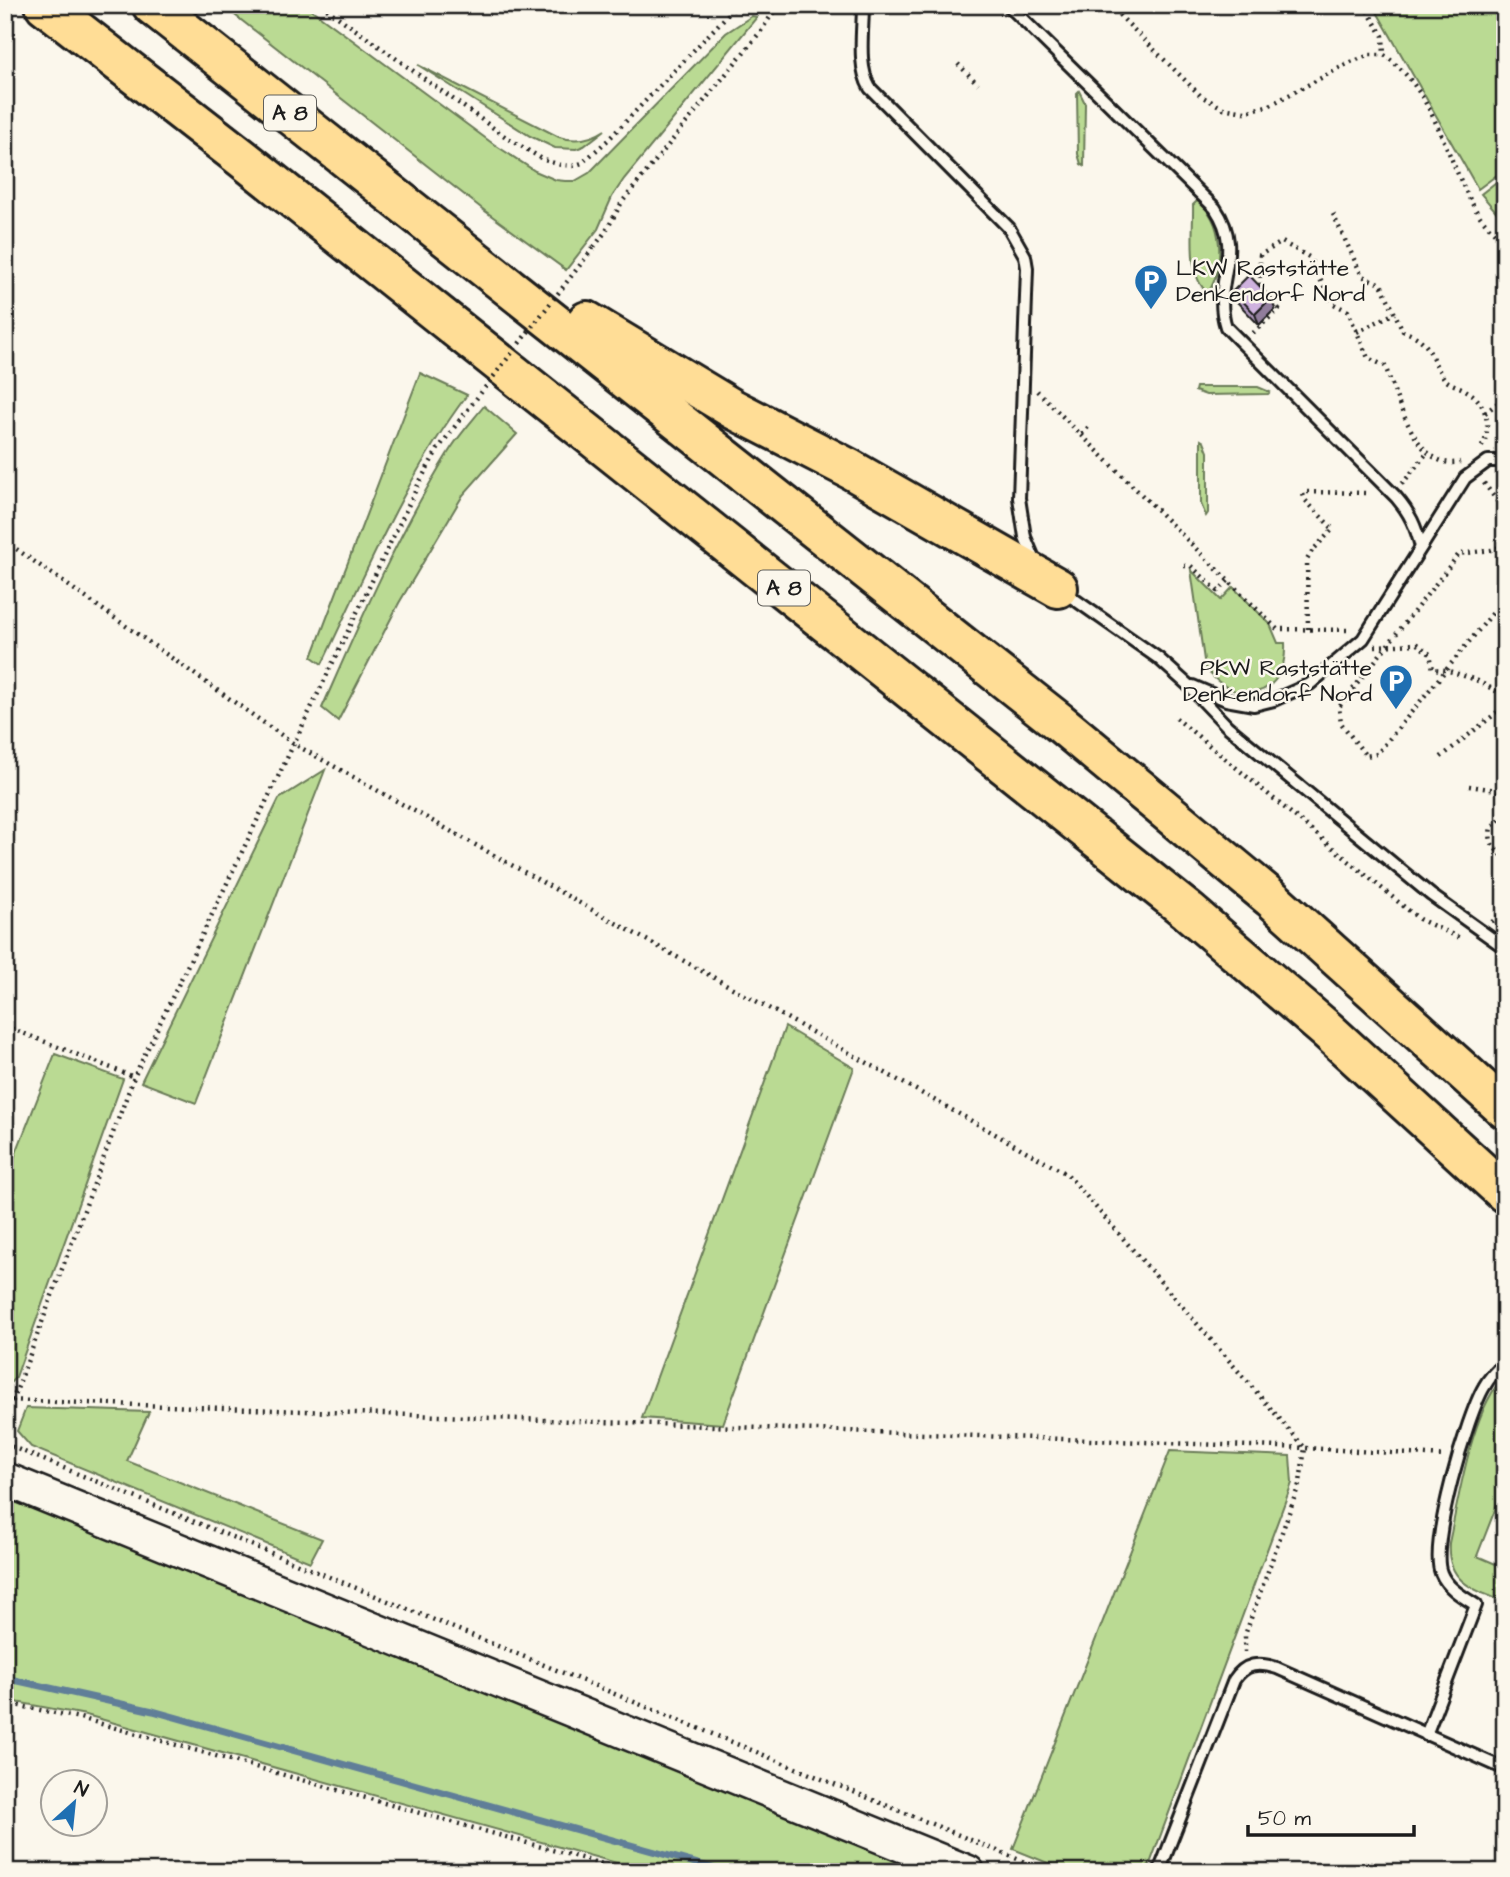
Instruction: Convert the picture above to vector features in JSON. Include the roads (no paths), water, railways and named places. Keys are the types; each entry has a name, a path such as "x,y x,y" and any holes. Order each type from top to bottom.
{"highway":[{"name":"A 8","path":"45,5 275,184 1188,911 1327,1030 1505,1193"},
{"name":"A 8","path":"152,5 1069,731 1271,898 1505,1109"},
{"path":"428,221 733,409 850,469 1058,588"}],"main road":[{"path":"5,1479 968,1872"}],"lane":[{"path":"863,5 863,66 865,80 870,89 1009,228 1025,256 1027,268 1020,498 1025,537 1037,565 1058,588 1158,658 1227,726 1431,895 1505,948"},
{"path":"1008,5 1215,208 1225,222 1229,236 1230,254 1221,295 1226,327 1394,494 1412,519 1420,547"},
{"path":"1187,684 1226,700 1254,705 1274,700 1310,684 1363,639 1465,478 1488,461 1505,461"},
{"path":"1426,1735 1476,1605 1447,1584 1441,1574 1438,1562 1440,1537 1458,1457 1472,1412 1490,1377 1505,1363"},
{"path":"1159,1872 1234,1680 1248,1666 1261,1664 1277,1668 1505,1769"}],"waterway":[{"path":"5,1678 153,1711 727,1872"}],"place":[{"name":"LKW Raststätte Denkendorf Nord","path":"1151,311"},
{"name":"PKW Raststätte Denkendorf Nord","path":"1396,711"}]}
